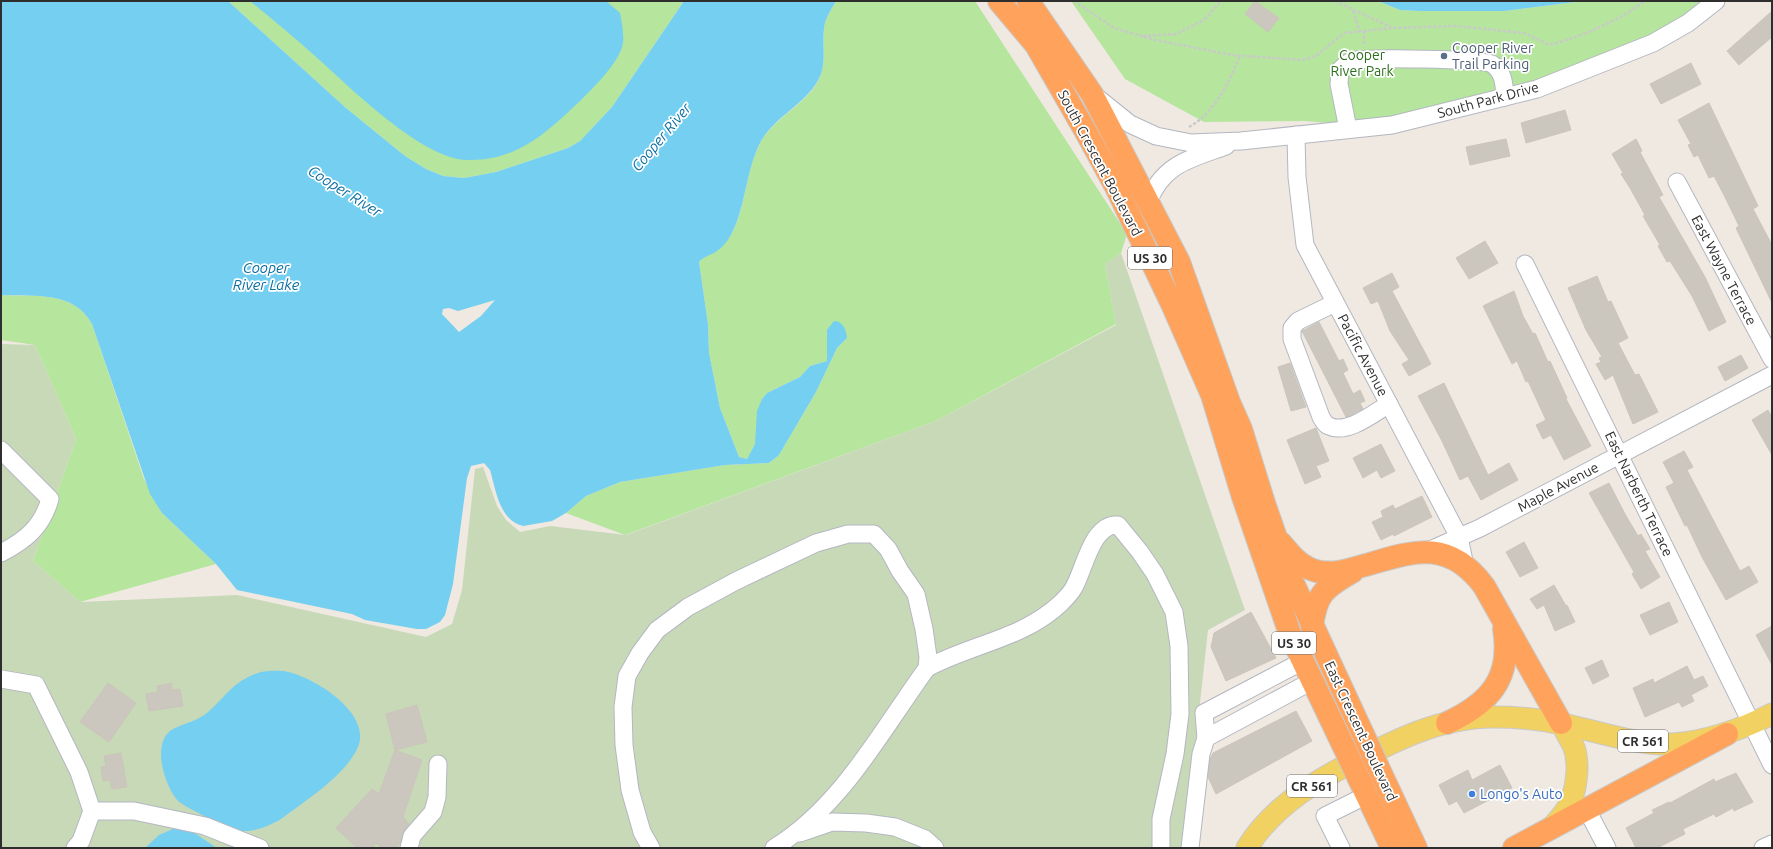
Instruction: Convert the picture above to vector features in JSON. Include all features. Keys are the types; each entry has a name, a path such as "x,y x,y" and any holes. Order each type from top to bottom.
{"highway":[{"name":"South Crescent Boulevard","path":"999,1 1036,45 1116,187 1172,304 1212,395 1238,482 1266,536"},
{"name":"South Crescent Boulevard","path":"1028,1 1092,94 1188,282 1229,402 1241,429 1264,503"},
{"name":"East Crescent Boulevard","path":"1264,503 1266,536 1290,634 1392,848"},
{"name":"East Crescent Boulevard","path":"1266,536 1288,572 1312,627 1416,848"},
{"path":"1266,536 1291,556 1313,570 1326,573 1364,566 1409,553 1428,551 1438,552 1456,559 1477,577 1484,586 1561,723"},
{"path":"1312,627 1315,606 1318,598 1337,580 1364,566"},
{"path":"1447,723 1474,708 1488,696 1499,680 1506,659 1506,643 1502,620"},
{"path":"1514,848 1586,808 1727,734"}],"main road":[{"name":"CR 561","path":"1247,848 1265,823 1281,809 1334,772 1405,736 1447,723 1492,717 1561,723 1615,737 1664,743 1692,742 1727,734 1772,714"},
{"path":"1551,828 1563,815 1570,803 1575,781 1575,755 1573,746 1561,723"},
{"path":"1575,781 1586,808"}],"street":[{"name":"South Park Drive","path":"1092,94 1130,124 1156,136 1191,142 1241,141 1392,125 1537,88 1653,43 1688,23 1716,1"},
{"path":"1348,129 1340,84 1340,70 1352,61 1433,59 1486,61 1498,70 1504,80 1505,97"},
{"name":"Pacific Avenue","path":"1296,135 1296,177 1305,245 1459,537 1465,566"},
{"name":"South Park Drive","path":"1148,203 1156,185 1168,171 1197,156 1241,141"},
{"name":"East Wayne Terrace","path":"1677,182 1772,358"},
{"name":"East Narberth Terrace","path":"1525,264 1772,765"},
{"path":"1335,303 1298,321 1292,328 1292,339 1321,417 1327,426 1338,429 1353,425 1389,404"},
{"name":"Maple Avenue","path":"1428,551 1480,528 1772,375"},
{"path":"1,450 50,499 45,514 23,541 1,553"},
{"path":"927,668 966,651 996,642 1020,631 1042,618 1061,603 1073,588 1092,543 1104,529 1112,525 1118,525 1140,552 1154,574 1174,612 1180,646 1180,714 1175,754 1161,819 1161,848"},
{"path":"651,848 642,832 630,790 624,744 623,707 627,676 640,653 657,630 688,607 816,542 848,534 874,534 888,548 900,571 916,594 924,629 928,657 927,668 858,765 825,806 796,834 774,848"},
{"path":"1190,848 1201,754 1206,738 1204,713 1303,661"},
{"path":"1,679 36,685 79,772 92,812 81,841 75,848"},
{"path":"1206,738 1312,681"},
{"path":"409,848 412,836 433,812 437,797 438,764"},
{"path":"1341,848 1326,816 1363,787"},
{"path":"1586,808 1607,848"},
{"path":"92,812 134,811 205,826 260,848"},
{"path":"796,834 832,822 866,823 895,827 925,839 935,848"},
{"path":"1763,848 1772,844"}],"path":[{"path":"1074,1 1114,28 1155,40 1240,56 1302,60 1316,56 1344,33 1392,28 1456,26 1524,33 1550,45 1568,40 1628,13 1645,1"},
{"path":"1141,36 1176,34 1204,20 1221,1"},
{"path":"1335,1 1353,11 1392,28"},
{"path":"1353,11 1360,32"},
{"path":"1188,128 1196,123 1212,108 1230,78 1240,56"}],"green space":[{"path":"228,1 684,1 612,107 580,141 568,148 496,172 464,178 443,176 426,169 405,156 346,108"},
{"path":"836,1 975,1 1127,234 1121,253 1105,264 1116,324 936,421 625,535 566,513 586,496 620,482 725,465 769,463 779,455 816,392 837,348 847,338 827,330 827,361 810,366 800,377 767,393 762,399 755,444 747,459 739,457 720,408 709,353 708,324 699,262 702,258 724,243 731,235 741,210 754,157 766,134 780,119 804,99 817,83 821,74 823,63 825,25 828,14"},
{"name":"Cooper River Park","path":"1071,1 1378,1 1400,10 1504,11 1583,1 1716,1 1688,23 1537,89 1375,127 1305,121 1204,122 1125,79"},
{"path":"1121,253 1245,610 1208,630 1184,848 1,848 1,344 35,345 76,439 33,561 80,602 237,595 426,637 452,624 462,590 475,469 483,467 497,506 506,520 520,532 550,526 626,535 936,421 1116,325 1105,264"},
{"path":"1,295 40,296 64,300 75,305 84,313 92,324 144,479 162,513 216,564 80,602 33,561 76,439 35,345 1,340"}],"water":[{"name":"Cooper River Lake","path":"1,1 228,1 346,108 405,156 426,169 443,176 464,178 496,172 568,148 580,141 612,107 684,1 836,1 828,14 825,25 821,74 816,83 803,99 779,120 765,135 754,158 740,211 731,235 726,243 719,249 699,262 708,324 709,353 720,408 739,457 747,459 755,444 757,411 762,399 767,393 800,377 810,366 827,361 827,330 834,321 840,322 845,329 847,338 837,348 816,392 779,455 769,463 725,465 620,482 586,496 566,513 552,521 523,526 515,523 504,511 497,495 490,470 484,463 471,466 467,478 453,584 445,615 440,622 426,629 417,629 365,620 352,614 237,590 216,564 162,513 150,494 92,324 84,313 75,305 64,300 40,296 1,295","holes":["495,300 481,316 459,332 442,314 443,309 449,308 458,311"]},
{"path":"250,1 606,1 620,13 623,28 623,43 617,58 599,82 543,134 517,150 502,156 468,160 450,157 429,148 408,135 366,102 299,42"},
{"path":"1378,1 1583,1 1504,11 1420,11 1400,10"},
{"path":"261,672 288,672 312,681 326,689 349,710 357,722 360,734 358,747 352,757 344,768 324,787 281,819 268,826 243,831 210,819 178,801 168,786 162,765 162,744 166,735 173,729 196,720 204,715 238,683"},
{"path":"175,828 193,832 217,848 145,848 159,835"}],"building":[{"path":"1255,1 1279,18 1268,32 1245,14"},
{"path":"1772,11 1772,37 1739,65 1727,51"},
{"path":"1691,63 1701,84 1661,104 1650,84"},
{"path":"1709,103 1758,206 1753,209 1772,245 1772,303 1736,228 1739,226 1725,197 1714,176 1709,178 1698,155 1694,157 1688,145 1691,144 1678,120"},
{"path":"1565,110 1571,130 1526,143 1521,123"},
{"path":"1506,139 1510,156 1470,165 1466,147"},
{"path":"1636,139 1642,151 1640,152 1663,195 1659,197 1705,277 1726,322 1709,331 1692,296 1670,261 1667,262 1658,246 1660,245 1643,216 1645,215 1621,174 1623,173 1612,154"},
{"path":"1485,241 1498,263 1469,279 1456,258"},
{"path":"1392,273 1399,287 1392,291 1431,364 1409,376 1402,364 1409,360 1390,331 1378,301 1371,304 1363,288"},
{"path":"1597,276 1608,302 1611,301 1628,338 1618,343 1635,375 1639,374 1658,412 1633,424 1613,375 1605,380 1596,364 1601,362 1599,358 1602,357 1586,330 1568,288"},
{"path":"1514,291 1523,316 1533,334 1535,333 1548,362 1550,361 1567,398 1566,399 1591,446 1564,460 1551,435 1543,439 1536,425 1546,420 1517,361 1512,364 1483,306"},
{"path":"1319,322 1339,361 1343,359 1348,370 1343,373 1353,394 1360,390 1365,401 1360,403 1363,409 1346,417 1302,331"},
{"path":"1741,355 1748,368 1725,381 1718,367"},
{"path":"1290,363 1306,407 1291,411 1278,367"},
{"path":"1444,383 1488,475 1509,463 1518,480 1481,500 1468,476 1460,480 1442,441 1418,396"},
{"path":"1768,410 1772,417 1772,455 1752,420"},
{"path":"1316,428 1329,461 1316,466 1321,477 1305,484 1287,440"},
{"path":"1381,444 1395,471 1381,478 1377,470 1363,478 1353,458"},
{"path":"1684,451 1693,467 1687,470 1740,571 1749,566 1758,582 1726,600 1702,557 1687,525 1685,526 1666,487 1674,483 1663,462"},
{"path":"1609,483 1638,536 1641,534 1650,549 1645,551 1660,577 1641,589 1632,574 1634,572 1589,493"},
{"path":"1422,496 1432,517 1394,536 1393,534 1381,540 1372,522 1383,517 1381,511 1393,505 1395,509"},
{"path":"1524,542 1538,568 1520,577 1506,552"},
{"path":"1554,585 1566,606 1567,605 1575,622 1555,631 1544,605 1537,609 1530,599"},
{"path":"1669,602 1678,622 1650,635 1640,615"},
{"path":"1251,612 1276,658 1226,681 1211,647 1214,633"},
{"path":"1772,626 1772,665 1756,635"},
{"path":"1602,660 1609,676 1593,684 1585,668"},
{"path":"1687,666 1694,680 1703,676 1708,686 1691,695 1694,701 1682,707 1679,702 1645,717 1633,688 1653,679 1654,683"},
{"path":"108,683 136,703 109,742 80,722"},
{"path":"172,683 172,690 180,689 183,706 149,711 146,694 158,692 157,686"},
{"path":"417,705 427,742 395,750 386,714"},
{"path":"1296,711 1312,741 1216,794 1208,777 1210,759 1213,753"},
{"path":"395,750 422,760 403,817 409,824 404,830 400,843 395,848 382,848 376,843 372,848 357,848 336,828 372,789 379,794"},
{"path":"121,753 127,787 112,789 110,780 103,781 101,767 106,766 104,756"},
{"name":"Longo's Auto","path":"1500,765 1512,788 1464,813 1457,801 1449,805 1439,785 1468,770 1472,780"},
{"path":"1736,773 1753,802 1734,811 1733,808 1716,817 1714,814 1683,829 1685,834 1657,848 1636,848 1626,828 1654,813 1652,810 1669,802 1670,803 1714,779 1715,782"}],"place":[{"name":"Cooper River Trail Parking","path":"1444,56"},
{"name":"Longo's Auto","path":"1472,794"}],"water label":[{"name":"Cooper River","path":"661,137"},
{"name":"Cooper River","path":"345,191"}]}
